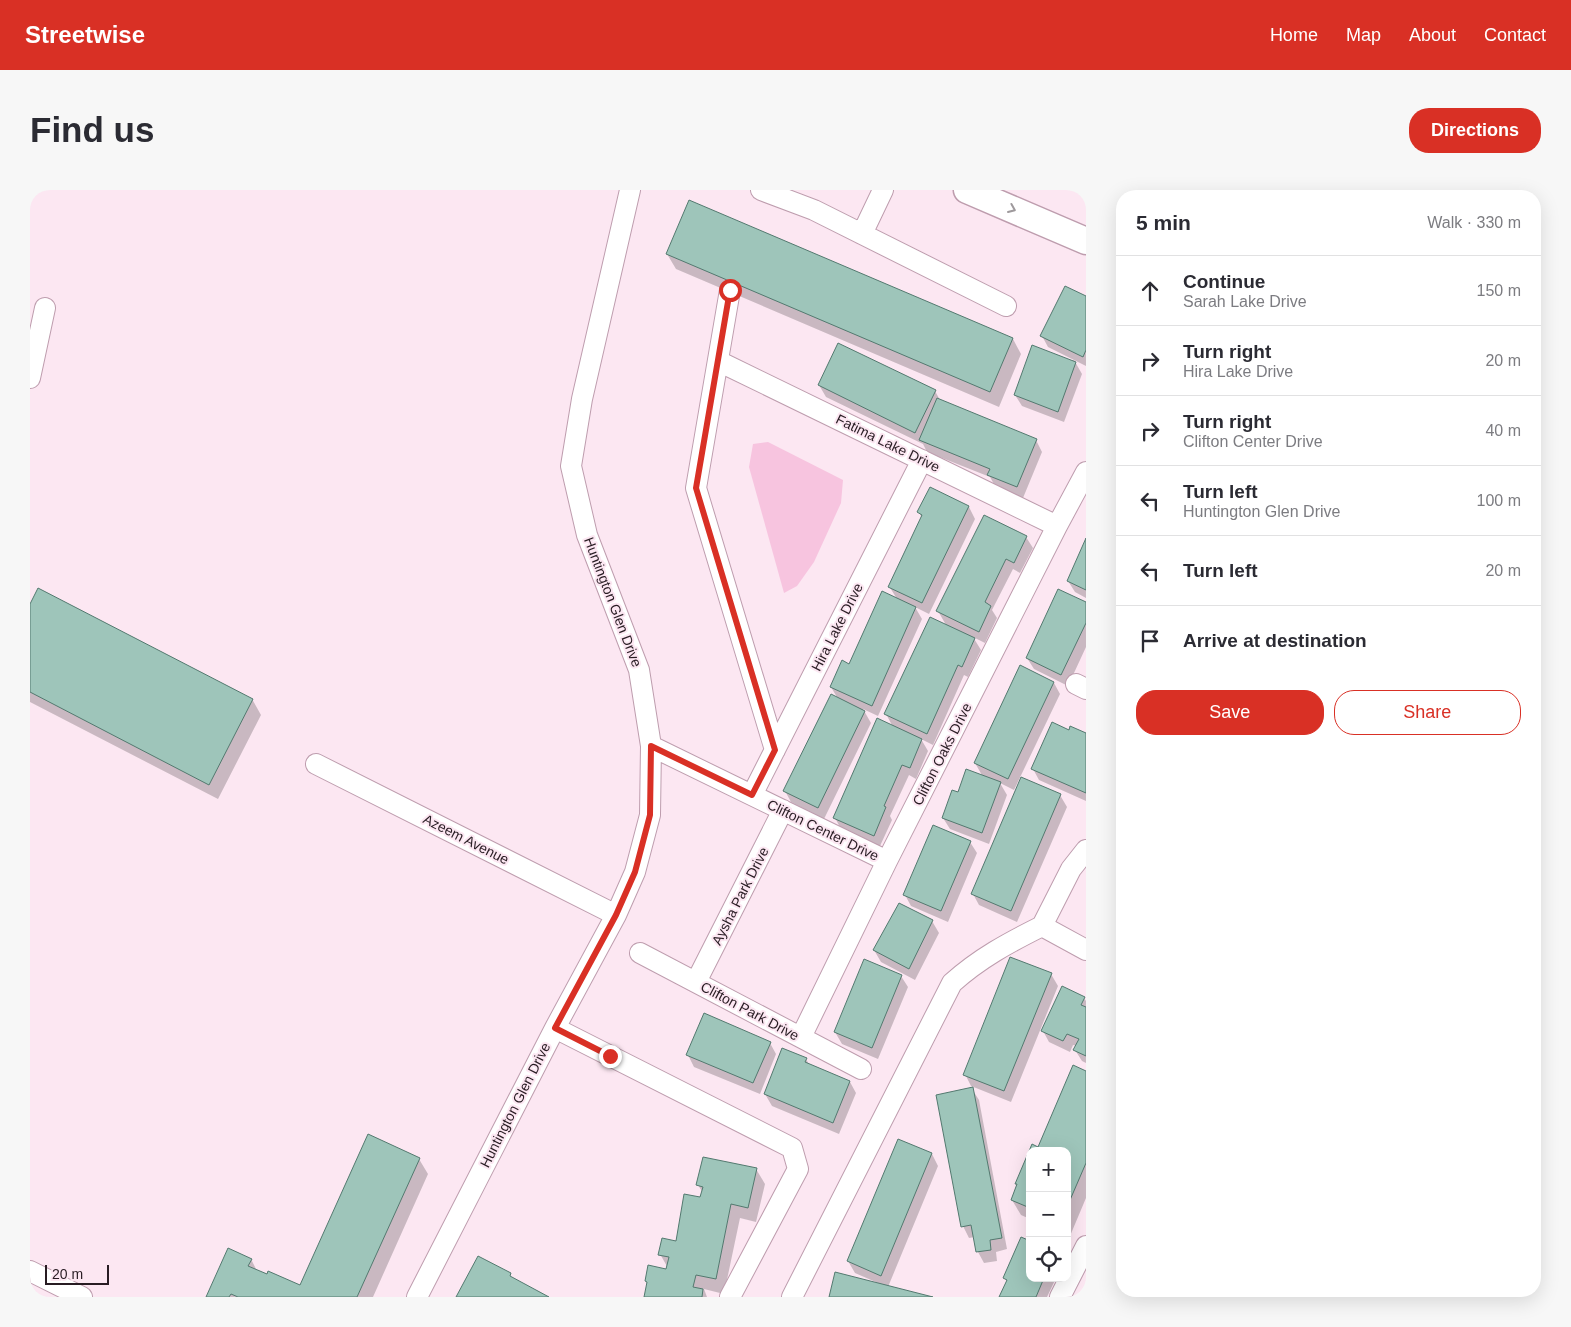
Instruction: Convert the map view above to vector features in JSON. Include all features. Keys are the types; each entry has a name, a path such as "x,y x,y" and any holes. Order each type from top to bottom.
{"main road":[{"path":"967,190 1086,241"}],"street":[{"name":"Huntington Glen Drive","path":"417,1297 555,1028 616,915 635,872 650,815 651,746 639,670 587,535 571,466 582,399 630,190"},
{"path":"761,190 814,210 1006,306"},
{"path":"862,234 884,190"},
{"path":"730,290 696,488 775,750"},
{"path":"30,378 45,308"},
{"name":"Fatima Lake Drive","path":"718,361 1057,526"},
{"name":"Hira Lake Drive","path":"752,795 922,460"},
{"name":"Clifton Oaks Drive","path":"801,1037 887,861 1086,472"},
{"name":"Clifton Center Drive","path":"651,746 887,861"},
{"name":"Azeem Avenue","path":"316,764 616,915"},
{"name":"Aysha Park Drive","path":"696,982 783,810"},
{"path":"792,1297 952,983 972,966 1001,946 1042,926 1071,869 1086,850"},
{"path":"1042,926 1086,950"},
{"name":"Clifton Park Drive","path":"640,953 861,1069"},
{"path":"555,1028 792,1148 798,1169 730,1297"},
{"path":"1060,1297 1086,1246"},
{"path":"30,1271 82,1297"}],"shaded area":[{"path":"768,442 843,480 841,503 814,562 797,586 784,593 749,467 753,444"}],"building":[{"path":"689,200 1013,338 990,392 666,254"},
{"path":"1065,286 1086,296 1086,350 1083,357 1040,336"},
{"path":"838,343 936,390 915,433 818,385"},
{"path":"1032,345 1076,362 1058,412 1014,395"},
{"path":"937,398 1037,439 1017,487 987,475 990,469 919,440"},
{"path":"930,487 969,506 922,603 888,587 922,515 917,512"},
{"path":"984,515 1027,536 1014,563 1006,559 985,602 991,606 979,632 936,611"},
{"path":"1086,538 1086,590 1067,581"},
{"path":"38,588 253,699 209,785 30,692 30,604"},
{"path":"1058,589 1086,602 1086,623 1061,675 1026,658"},
{"path":"882,591 916,607 872,706 830,687 842,660 849,664"},
{"path":"930,617 975,638 962,667 958,665 927,734 884,714"},
{"path":"1020,665 1054,682 1008,779 974,763"},
{"path":"831,694 865,711 818,808 783,791"},
{"path":"877,718 922,739 910,768 902,765 884,806 886,807 874,836 833,818"},
{"path":"1052,722 1069,730 1070,726 1086,733 1086,793 1031,769"},
{"path":"966,769 1001,782 982,833 942,818 952,790 958,792"},
{"path":"1021,777 1061,794 1011,911 971,894"},
{"path":"933,825 971,841 941,911 903,895"},
{"path":"899,903 933,920 909,969 873,950"},
{"path":"1010,957 1052,973 1004,1091 963,1075"},
{"path":"864,959 902,975 872,1048 834,1032"},
{"path":"1062,986 1085,997 1081,1005 1086,1007 1086,1056 1073,1050 1079,1039 1067,1034 1063,1041 1041,1031"},
{"path":"704,1013 771,1042 753,1083 686,1055"},
{"path":"782,1048 807,1058 805,1062 850,1081 833,1123 764,1094"},
{"path":"1073,1065 1086,1071 1086,1163 1071,1198 1071,1147 1038,1147"},
{"path":"973,1087 1002,1238 990,1240 991,1250 976,1252 971,1225 961,1227 936,1095"},
{"path":"368,1134 420,1158 357,1297 238,1297 231,1294 229,1297 206,1297 228,1248 252,1259 248,1266 267,1274 268,1271 300,1285"},
{"path":"898,1139 932,1153 881,1276 847,1261"},
{"path":"703,1157 757,1168 748,1208 731,1204 716,1279 696,1275 693,1287 703,1289 702,1297 644,1297 648,1265 666,1269 669,1257 658,1255 662,1238 676,1241 684,1194 700,1197 703,1187 696,1185"},
{"path":"1026,1158 1026,1206 1011,1200 1017,1184 1015,1184"},
{"path":"1021,1237 1026,1239 1026,1282 1042,1282 1036,1297 999,1297 1007,1280 1003,1278"},
{"path":"478,1256 511,1273 510,1276 549,1297 456,1297"},
{"path":"835,1272 933,1297 829,1297"}],"route":[{"path":"610,1056 555,1028 616,915 635,872 650,815 651,746 752,795 775,750 696,488 730,290"}]}
